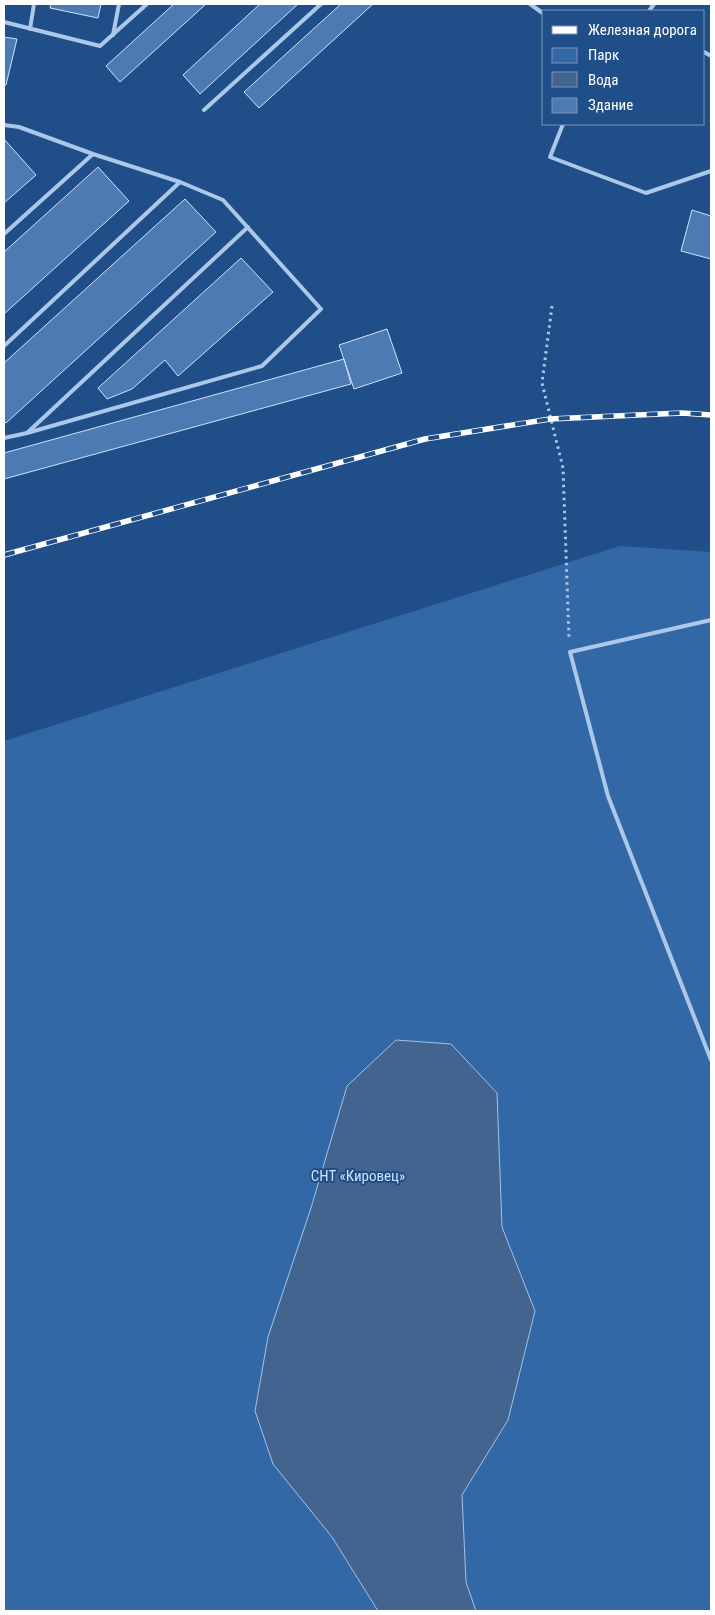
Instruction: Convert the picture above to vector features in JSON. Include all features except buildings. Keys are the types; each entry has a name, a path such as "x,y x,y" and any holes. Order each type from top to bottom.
{"lane":[{"path":"30,29 34,4"},
{"path":"113,35 119,4"},
{"path":"4,22 100,46 147,4"},
{"path":"204,110 321,4"},
{"path":"530,4 542,13"},
{"path":"4,125 19,127 93,154 180,182 223,200 321,309 262,366 4,438"},
{"path":"563,125 550,157 646,193 711,171"},
{"path":"4,234 93,154"},
{"path":"4,346 180,182"},
{"path":"27,433 248,227"},
{"path":"711,620 570,652 608,796 711,1060"}],"path":[{"path":"552,306 542,383 562,468 570,652"}],"green space":[{"name":"СНТ «Кировец»","path":"620,546 711,552 711,1611 4,1611 4,741"}],"water":[{"path":"396,1040 451,1044 497,1093 502,1227 535,1311 508,1420 462,1495 466,1582 476,1611 378,1611 332,1537 273,1464 255,1411 268,1337 311,1208 347,1086"}],"railway":[{"path":"4,555 425,439 550,419 682,413 711,415"}]}
